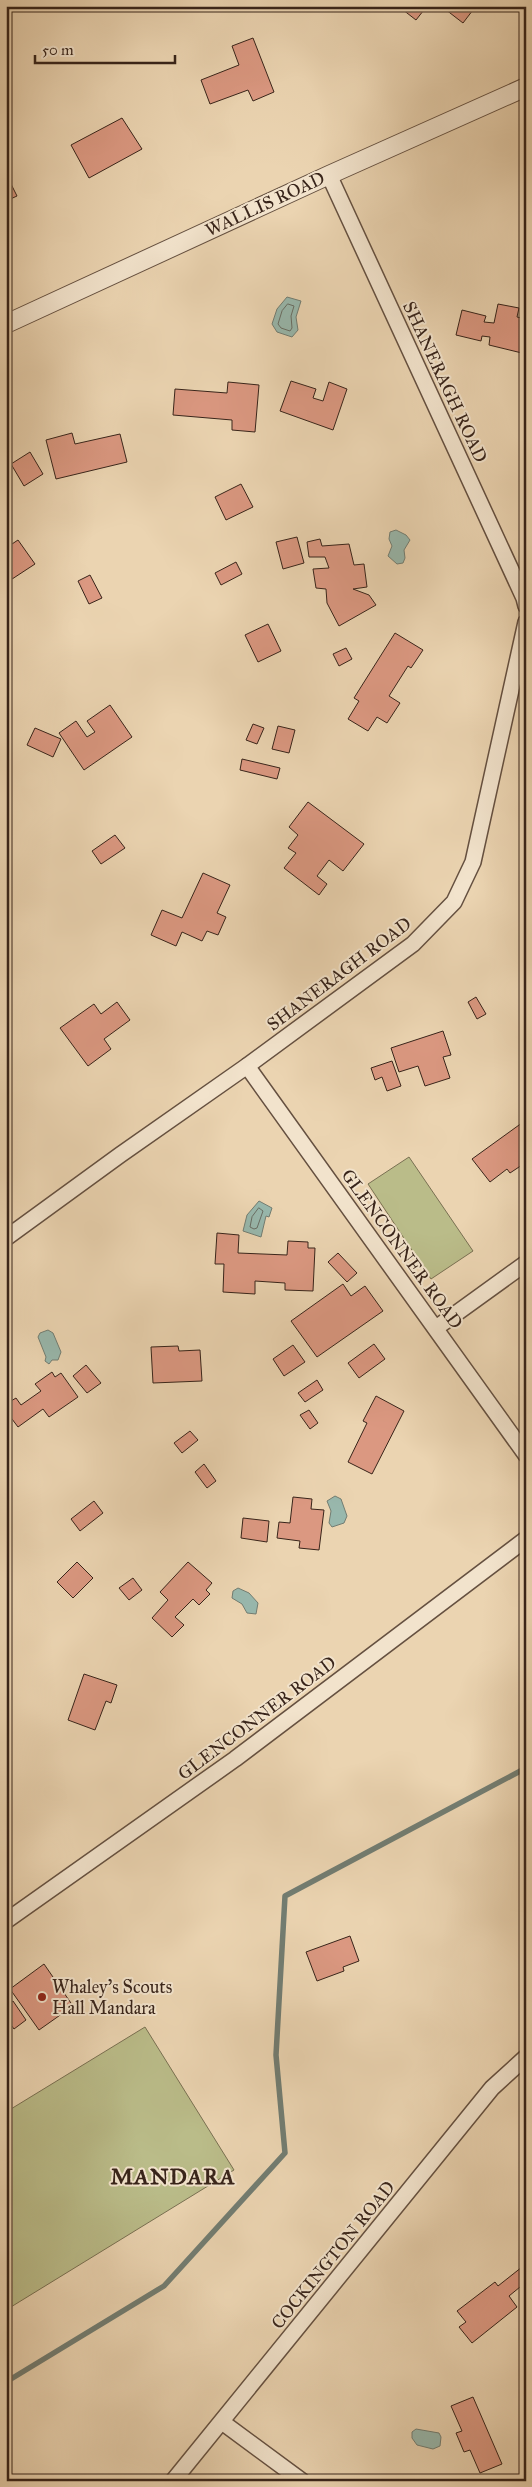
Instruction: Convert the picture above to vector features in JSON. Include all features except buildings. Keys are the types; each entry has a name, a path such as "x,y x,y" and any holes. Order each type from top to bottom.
{"street":[{"name":"WALLIS ROAD","path":"6,324 329,174 526,87"},
{"name":"SHANERAGH ROAD","path":"329,174 526,606"},
{"name":"SHANERAGH ROAD","path":"6,1238 248,1066 413,944 454,902 473,862 526,622"},
{"name":"GLENCONNER ROAD","path":"248,1066 526,1455"},
{"path":"436,1328 526,1263"},
{"name":"GLENCONNER ROAD","path":"6,1922 236,1759 526,1539"},
{"name":"COCKINGTON ROAD","path":"172,2481 222,2422 492,2088 526,2057"},
{"path":"222,2422 302,2481"}],"green space":[{"path":"409,1157 473,1251 431,1279 368,1184"},
{"path":"145,2027 234,2170 6,2310 6,2112"}],"water":[{"path":"287,297 301,301 296,317 298,330 292,337 277,332 272,324 277,309"},
{"path":"396,530 406,535 410,540 404,550 405,558 403,563 397,564 388,556 392,546 389,539 390,532"},
{"path":"259,1201 272,1208 269,1217 266,1216 261,1237 243,1231 247,1215"},
{"path":"48,1330 53,1333 61,1352 58,1360 52,1360 49,1364 45,1361 46,1357 38,1337 40,1333"},
{"path":"335,1496 341,1499 347,1516 344,1523 332,1527 329,1523 331,1511 327,1501"},
{"path":"238,1588 249,1593 258,1603 256,1614 247,1613 242,1604 232,1598 233,1591"},
{"path":"416,2429 439,2433 441,2437 440,2446 433,2449 417,2445 412,2438 412,2432"}],"waterway":[{"path":"6,2382 164,2286 285,2153 276,2055 285,1896 526,1768"}],"place":[{"name":"Whaley's Scouts Hall Mandara","path":"42,1997"}],"district":[{"name":"MANDARA","path":"173,2176"}]}
